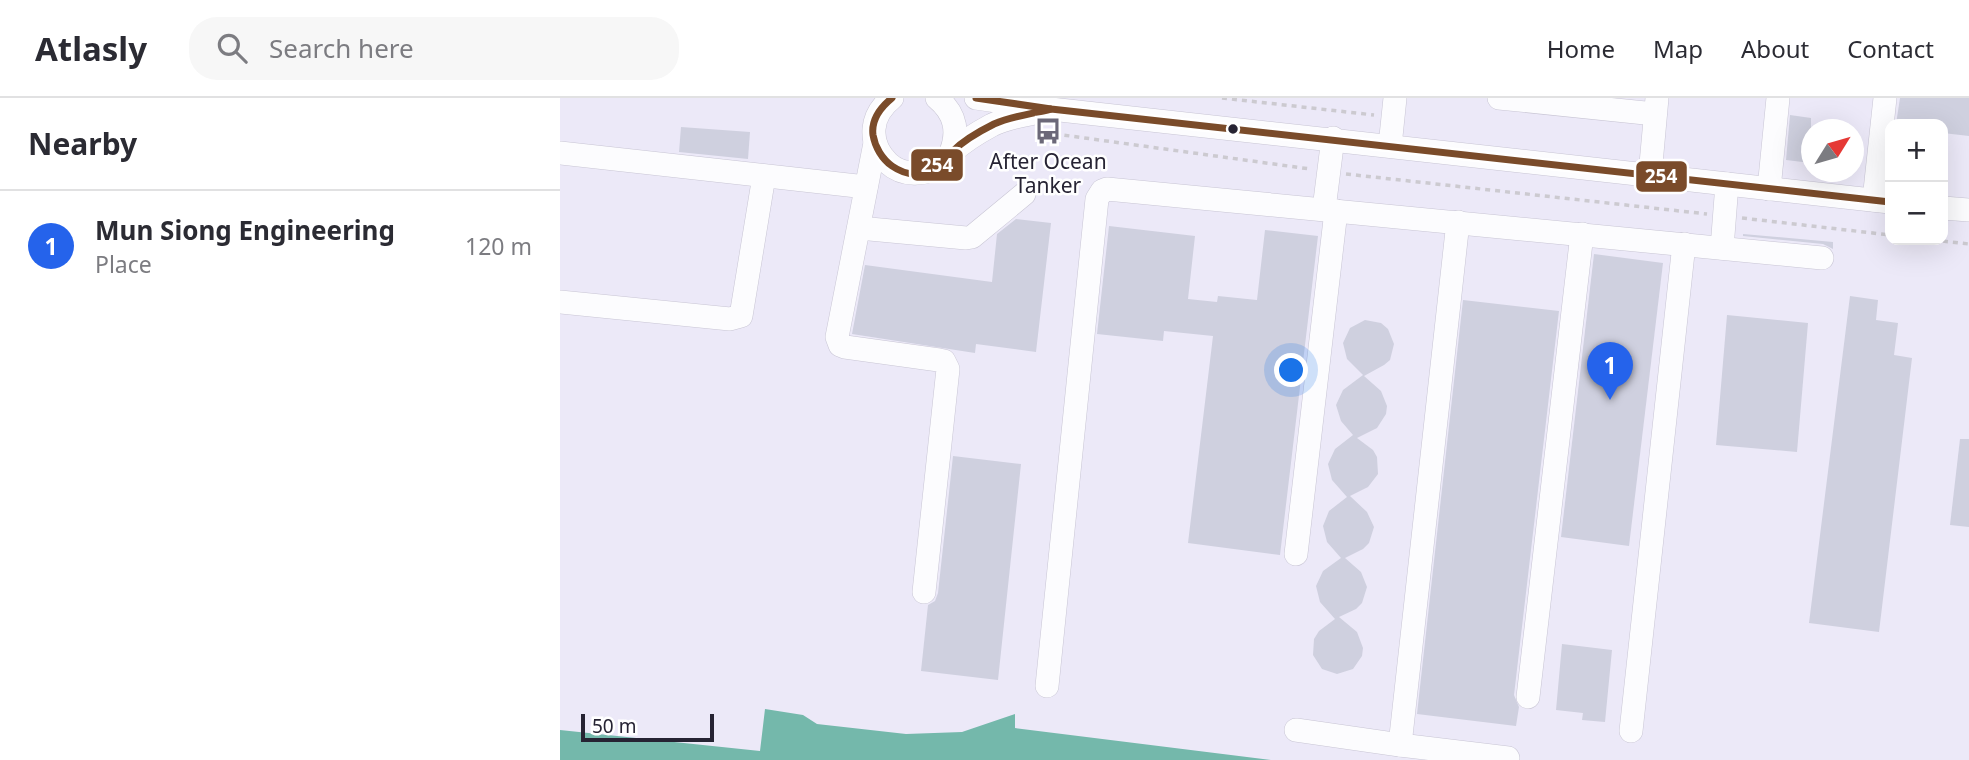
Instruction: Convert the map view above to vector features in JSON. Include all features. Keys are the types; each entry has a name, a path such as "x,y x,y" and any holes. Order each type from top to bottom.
{"street":[{"path":"892,98 884,104 877,116 873,130 875,143 881,156 891,166 903,172 917,174 931,171 951,152 994,124 1053,107"},
{"path":"937,98 952,115 956,127 951,152"},
{"path":"976,98 1882,201 1885,98"},
{"path":"1499,98 1656,106 1650,175"},
{"path":"1769,188 1778,98"},
{"path":"1390,146 1394,107"},
{"path":"1296,554 1330,210 1329,172 1333,138"},
{"path":"875,143 838,342 845,347 944,361 948,369 924,592"},
{"path":"560,153 866,187"},
{"path":"560,302 730,319 740,316 764,176"},
{"path":"1721,248 1727,184"},
{"path":"1047,686 1098,195 1107,189 1822,258"},
{"path":"859,228 972,237 1024,194"},
{"path":"1948,208 1969,210"},
{"path":"1400,746 1458,222"},
{"path":"1528,697 1582,234"},
{"path":"1631,731 1684,244"},
{"path":"1296,730 1400,746 1508,758"}],"path":[{"path":"1222,98 1394,107"},
{"path":"1053,107 1052,127 1063,135 1329,172 1885,234"},
{"path":"1948,242 1969,244"}],"shaded area":[{"path":"765,709 803,715 817,724 906,734 962,732 1015,714 1015,728 1271,760 560,760 560,730 760,751"}],"building":[{"path":"1900,98 1969,98 1969,136 1948,134 1948,119 1897,119"},
{"path":"1790,115 1811,118 1801,119 1801,162 1786,160"},
{"path":"681,127 750,132 748,159 679,152"},
{"path":"1016,219 1051,223 1036,352 976,344 975,353 852,334 865,265 992,282 997,234"},
{"path":"1109,226 1195,236 1188,299 1217,302 1218,296 1257,300 1265,230 1318,236 1280,555 1188,543 1213,336 1164,331 1163,341 1097,334"},
{"path":"1743,234 1833,242 1833,249 1823,244"},
{"path":"1594,254 1663,263 1629,546 1561,537"},
{"path":"1850,296 1878,300 1876,320 1898,323 1894,355 1912,358 1879,632 1809,623"},
{"path":"1463,300 1559,311 1514,695 1519,707 1516,726 1417,714"},
{"path":"1727,315 1808,323 1797,452 1716,445"},
{"path":"1365,320 1381,323 1388,329 1394,344 1390,360 1364,376 1381,391 1387,406 1386,414 1377,428 1357,438 1373,450 1377,457 1378,474 1368,487 1350,496 1367,512 1374,527 1369,543 1345,558 1361,572 1367,587 1362,603 1339,617 1357,632 1363,648 1362,656 1353,669 1337,674 1322,669 1313,655 1314,639 1319,631 1335,619 1320,602 1316,586 1323,571 1341,558 1327,542 1323,526 1329,511 1347,497 1332,480 1328,464 1335,449 1353,435 1341,421 1336,405 1343,390 1363,375 1347,359 1343,343 1350,328"},
{"path":"1960,439 1969,439 1969,527 1950,525"},
{"path":"953,456 1021,464 998,680 921,671 928,605 935,601 938,593"},
{"path":"1562,644 1612,650 1605,722 1582,720 1583,713 1556,710"}],"transit line":[{"name":"254","path":"892,98 875,119 874,139 888,163 910,174 926,172 933,168 967,139 994,124 1051,109"},
{"name":"254","path":"976,98 1051,109 1885,201"}],"place":[{"name":"After Ocean Tanker","path":"1048,131"},
{"name":"Mun Siong Engineering","path":"1610,400"}]}
